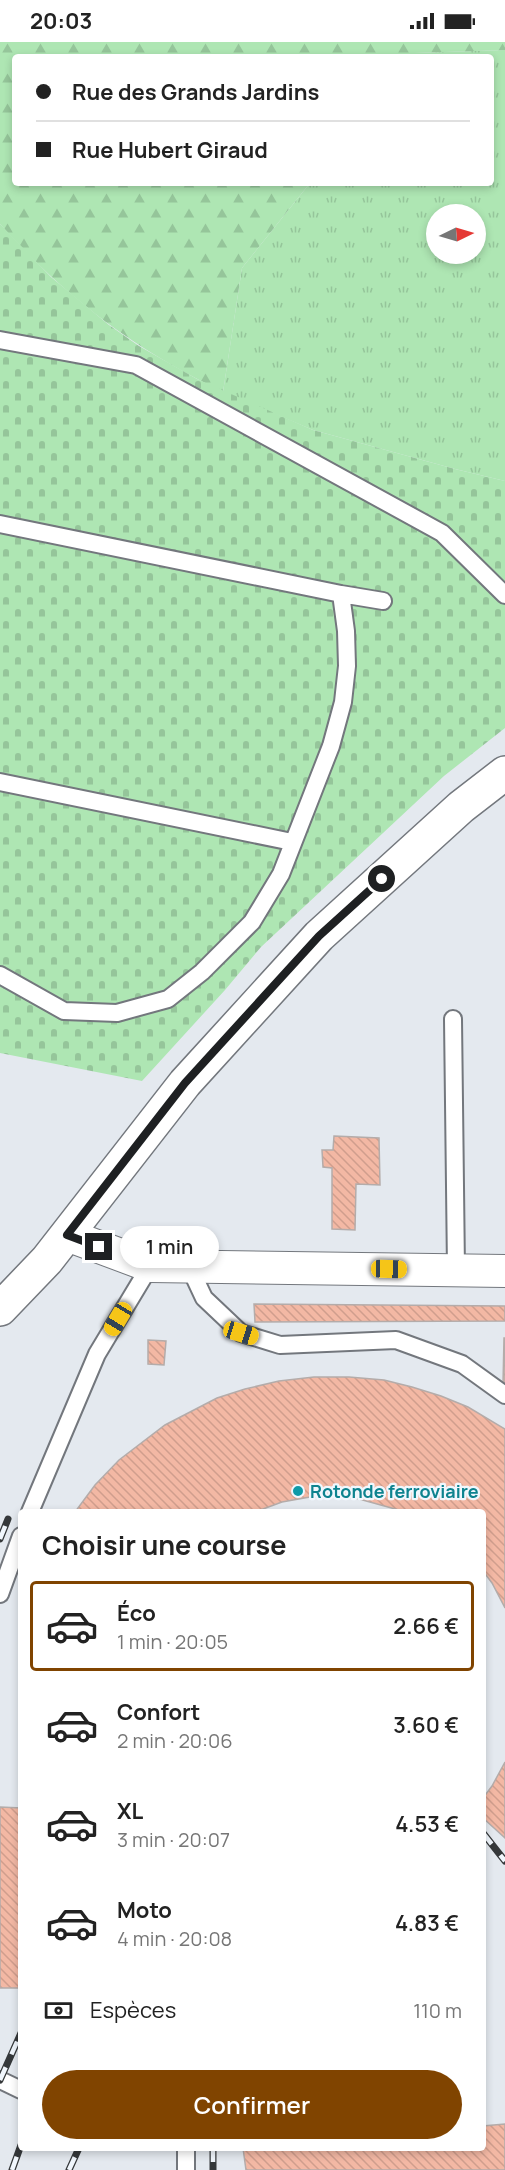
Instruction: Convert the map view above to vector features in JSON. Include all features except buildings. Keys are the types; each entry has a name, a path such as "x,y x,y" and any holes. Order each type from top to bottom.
{"main road":[{"path":"0,1310 47,1260 185,1083 319,936 461,807 505,773"}],"street":[{"path":"67,1235 150,1266 505,1271"}],"lane":[{"path":"0,340 136,365 442,533 505,596"},
{"path":"0,524 383,601"},
{"path":"0,975 64,1011 117,1013 168,999 202,972 252,922 281,874 331,746 344,702 347,666 346,631 341,594"},
{"path":"0,782 292,842"},
{"path":"453,1019 456,1270"},
{"path":"31,1509 97,1354 150,1266"},
{"path":"189,1266 204,1298 241,1333 280,1345 396,1340 462,1364 505,1395"},
{"path":"0,1594 18,1544"},
{"path":"0,2079 18,2088"},
{"path":"186,2151 186,2170"}],"green space":[{"path":"0,42 505,42 505,50 414,54 12,54 12,186 308,186 242,268 223,392 160,358 103,320 50,275 0,224"},
{"path":"505,50 505,481 313,430 223,392 242,268 308,186 494,186 494,54 413,54"},
{"path":"0,224 51,277 109,325 139,346 197,379 313,430 505,481 505,728 444,776 261,947 142,1081 0,1053"}],"railway":[{"path":"0,1539 8,1519"},
{"path":"486,1837 505,1861"},
{"path":"0,2080 18,2040"},
{"path":"12,2170 19,2151"},
{"path":"69,2170 78,2151"},
{"path":"213,2151 213,2170"}],"place":[{"name":"Rotonde ferroviaire","path":"298,1491"}],"route":[{"path":"99,1247 67,1235 185,1083 319,936 382,879"}]}
